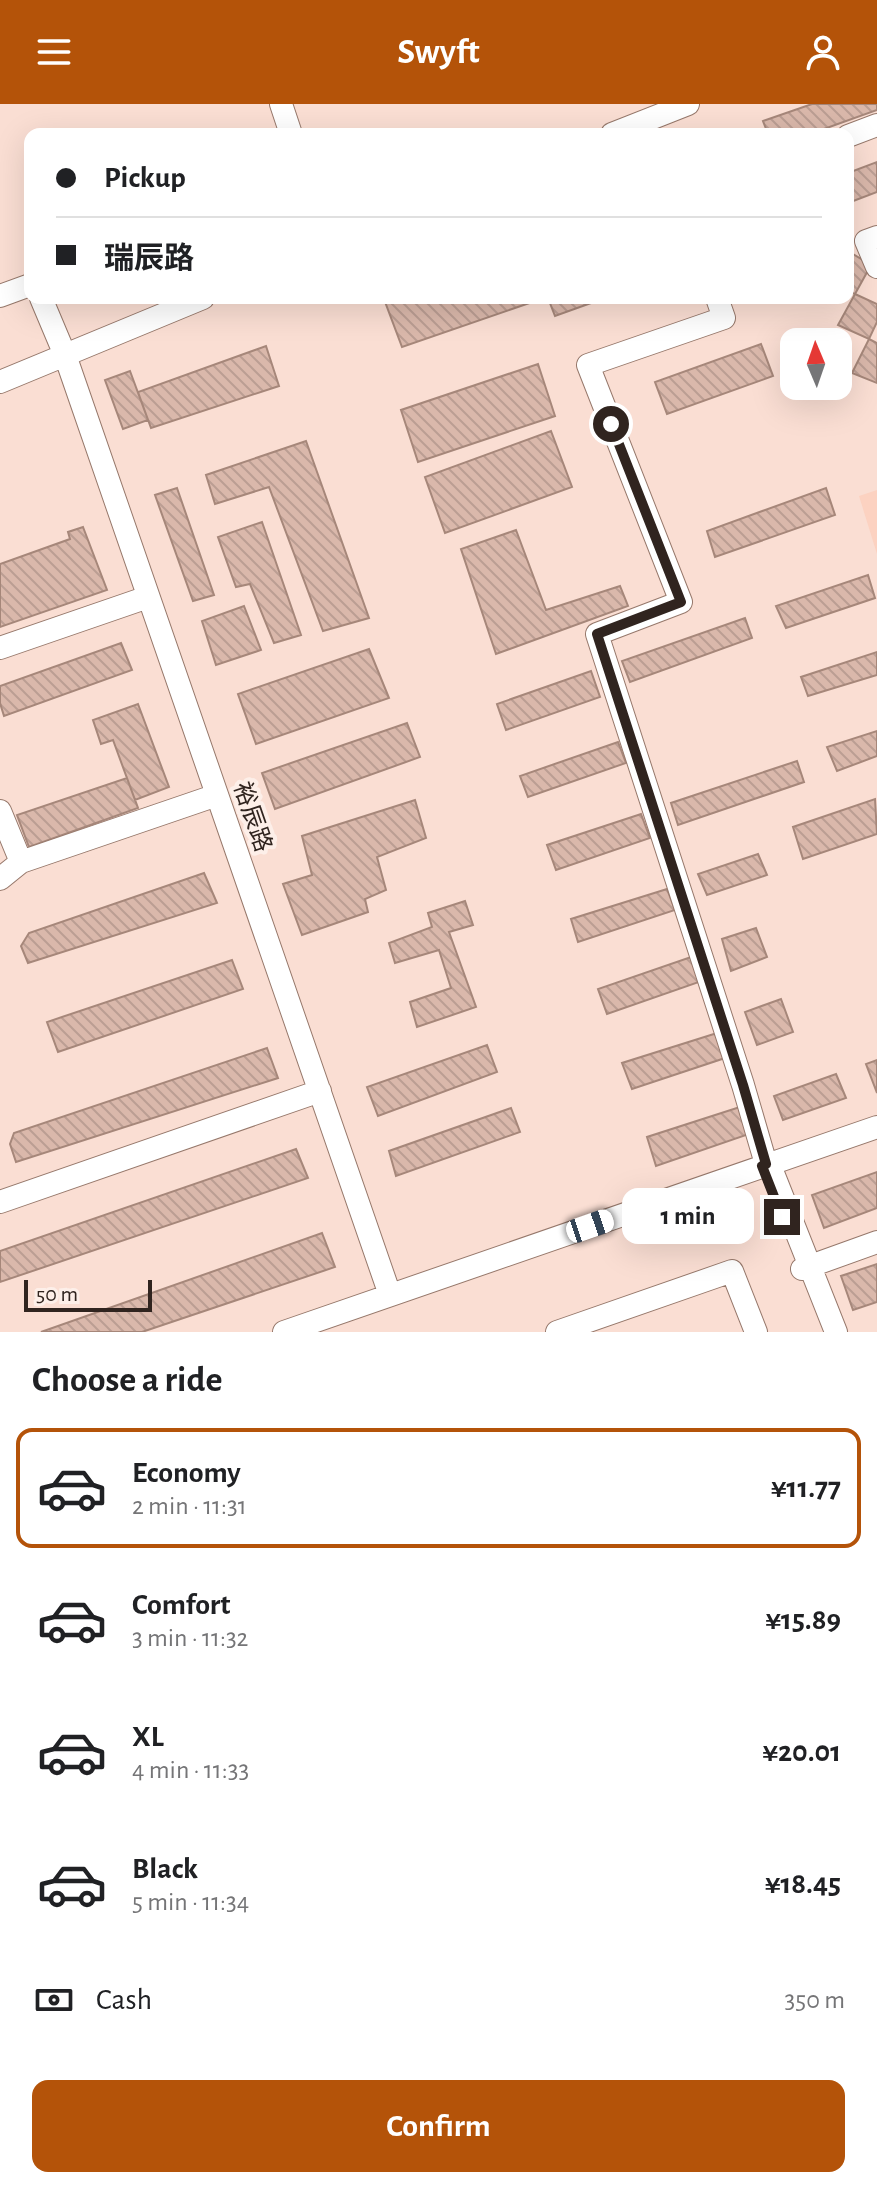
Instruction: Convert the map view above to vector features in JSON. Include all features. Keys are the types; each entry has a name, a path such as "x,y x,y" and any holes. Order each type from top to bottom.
{"street":[{"path":"281,104 289,128"},
{"path":"656,126 688,104"},
{"path":"854,134 877,125"},
{"path":"877,237 866,241 877,267"},
{"path":"0,296 24,287"},
{"name":"裕辰路","path":"44,304 65,355 390,1295"},
{"path":"0,382 188,304"},
{"path":"719,304 724,318 588,365 681,602 597,634 766,1165 828,1332"},
{"path":"0,648 148,597"},
{"path":"0,879 21,862 217,795"},
{"path":"0,811 21,862"},
{"path":"0,1202 320,1091"},
{"path":"284,1332 877,1127"},
{"path":"806,1267 877,1242"},
{"path":"806,1267 836,1332"},
{"path":"557,1332 732,1271 756,1332"}],"shaded area":[{"path":"877,490 877,554 859,496"}],"building":[{"path":"812,104 877,104 877,110 827,128 766,128 763,121"},
{"path":"877,162 877,192 854,201 854,171"},
{"path":"854,255 871,265 854,294"},
{"path":"855,294 877,304 877,322 869,339 852,331 852,328 838,325 850,304 854,304"},
{"path":"386,304 527,304 402,347"},
{"path":"550,304 588,304 555,316"},
{"path":"869,339 877,343 877,383 852,373"},
{"path":"761,344 773,376 667,414 655,382"},
{"path":"266,346 279,386 151,428 138,392"},
{"path":"538,364 555,416 418,462 401,410"},
{"path":"130,371 148,420 123,429 105,380"},
{"path":"551,431 572,487 445,533 425,477"},
{"path":"306,441 369,618 323,631 269,487 215,504 206,475"},
{"path":"177,488 214,595 193,601 155,495"},
{"path":"826,488 835,515 715,557 707,531"},
{"path":"262,522 301,635 274,643 250,584 236,587 218,537"},
{"path":"83,527 107,590 0,627 0,564 70,539 68,532"},
{"path":"516,530 546,610 620,586 628,606 496,654 461,549"},
{"path":"868,575 875,598 786,628 776,606"},
{"path":"244,606 261,650 216,665 202,621"},
{"path":"745,618 752,638 630,682 622,661"},
{"path":"121,643 132,670 4,716 0,686"},
{"path":"369,649 389,698 256,744 238,694"},
{"path":"877,652 877,675 808,696 801,677"},
{"path":"591,671 600,697 506,730 497,704"},
{"path":"138,704 169,787 135,800 113,740 101,744 93,720"},
{"path":"407,723 420,757 275,809 262,773"},
{"path":"877,731 877,756 837,771 827,747"},
{"path":"618,742 626,763 528,797 520,776"},
{"path":"797,761 804,782 678,825 671,803"},
{"path":"127,778 138,808 29,847 17,815"},
{"path":"875,799 877,834 803,859 793,827"},
{"path":"415,800 426,838 377,857 386,890 365,899 368,912 302,935 283,884 312,875 302,836"},
{"path":"641,814 650,838 556,870 547,845"},
{"path":"758,854 767,875 707,895 698,874"},
{"path":"204,873 217,903 28,963 21,946 29,933"},
{"path":"667,889 675,910 578,942 571,919"},
{"path":"465,901 473,925 449,932 476,1007 417,1027 410,1002 451,988 439,950 395,963 389,943 432,927 428,913"},
{"path":"756,928 767,957 731,971 722,939"},
{"path":"691,957 699,982 607,1014 598,989"},
{"path":"232,960 243,989 58,1052 47,1022"},
{"path":"781,999 793,1032 757,1045 745,1012"},
{"path":"717,1033 725,1058 632,1089 622,1063"},
{"path":"487,1045 497,1072 378,1116 367,1087"},
{"path":"267,1048 278,1078 16,1162 10,1144 14,1133"},
{"path":"877,1060 877,1093 866,1064"},
{"path":"836,1074 846,1098 783,1120 774,1096"},
{"path":"743,1106 752,1133 656,1166 647,1137"},
{"path":"511,1108 520,1132 396,1176 389,1151"},
{"path":"296,1149 308,1178 0,1282 0,1251"},
{"path":"877,1172 877,1208 824,1228 812,1195"},
{"path":"322,1233 335,1267 142,1332 41,1332"},
{"path":"877,1264 877,1302 853,1310 841,1276"}],"route":[{"path":"611,424 681,602 597,634 758,1133 766,1164 762,1166 782,1217"}]}
